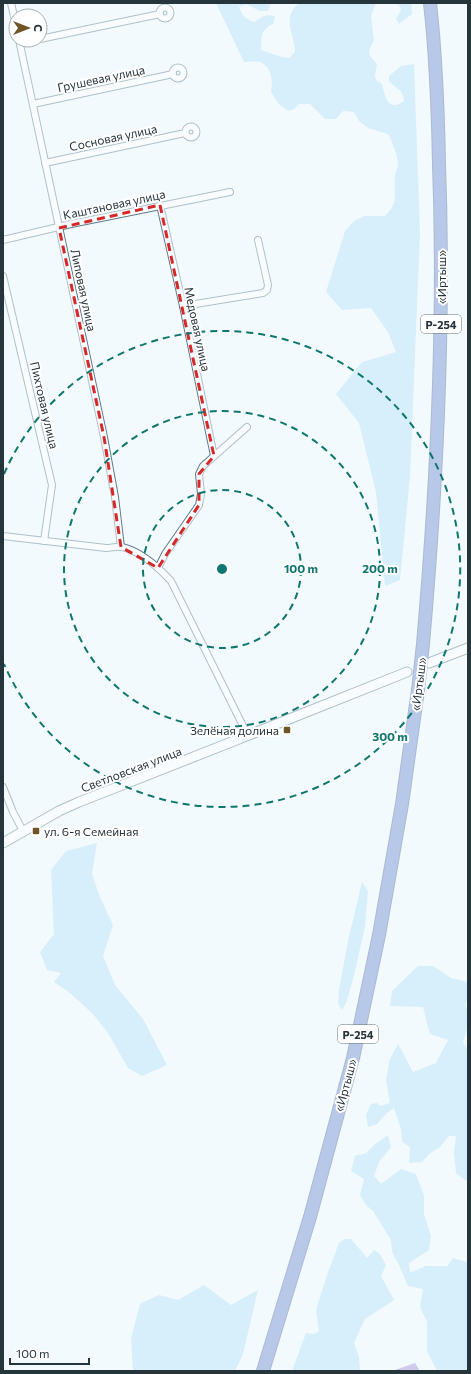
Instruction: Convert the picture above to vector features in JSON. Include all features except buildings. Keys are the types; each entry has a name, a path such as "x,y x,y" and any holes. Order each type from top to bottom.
{"highway":[{"name":"«Иртыш»","path":"263,1371 310,1217 353,1058 379,935 402,804 418,690 430,564 437,451 442,290 438,134 430,3"}],"street":[{"path":"48,37 160,14"},
{"name":"Липовая улица","path":"21,48 104,436 115,497 121,546"},
{"name":"Грушевая улица","path":"33,104 173,74"},
{"name":"Сосновая улица","path":"46,163 185,133"},
{"name":"Каштановая улица","path":"3,240 160,205 230,192"},
{"name":"Медовая улица","path":"160,205 183,306 214,456"},
{"path":"183,306 263,293 267,290 268,285 258,240"},
{"name":"Пихтовая улица","path":"3,276 52,485 44,541"},
{"path":"158,568 165,554 199,504 201,494 199,474 203,466 247,427"},
{"path":"3,536 106,548 121,546 141,556 158,568 171,581 248,736"},
{"path":"429,663 468,648"},
{"name":"Светловская улица","path":"3,844 59,811 79,802 407,672"},
{"path":"3,788 23,831"}],"highlighted area":[{"path":"160,205 214,456 199,474 199,505 158,568 121,547 104,437 59,228"}],"shaded area":[{"path":"216,3 271,3 268,11 260,11 246,4 239,7 245,17 255,22 264,16 275,16 274,23 264,31 261,41 261,50 289,58 295,52 290,27 290,15 298,4 376,3 371,16 374,40 369,50 370,56 377,64 375,76 377,81 382,84 390,104 394,105 404,101 404,97 401,92 389,81 389,76 401,66 414,64 420,233 410,477 400,580 385,586 376,492 359,423 336,394 362,362 396,352 388,332 371,308 342,310 326,292 345,231 354,221 364,216 385,216 393,206 395,197 395,174 398,167 396,152 388,134 368,128 359,121 354,112 343,111 336,119 325,119 310,104 299,104 294,109 288,111 278,103 271,92 272,79 267,67 260,62 244,62"},
{"path":"394,3 411,3 412,14 399,24 396,19 401,10 399,5"},
{"path":"97,843 92,874 100,897 113,925 103,956 115,985 143,1019 167,1065 142,1076 128,1068 108,1033 93,1014 70,993 54,982 61,973 47,970 40,952 54,934 51,870 66,851"},
{"path":"362,882 368,891 365,926 347,1001 342,1010 338,1003 339,990 348,941"},
{"path":"418,966 433,966 451,978 468,982 468,997 465,1005 468,1014 468,1024 463,1042 468,1051 468,1180 466,1181 456,1173 454,1153 456,1136 449,1136 440,1147 429,1154 422,1162 409,1163 410,1147 402,1142 401,1129 394,1108 377,1124 368,1127 366,1115 371,1104 377,1103 380,1106 390,1103 386,1080 390,1059 398,1044 413,1072 436,1063 448,1040 430,1034 423,1007 390,1006 392,991"},
{"path":"388,1135 391,1147 379,1162 374,1176 381,1184 401,1169 416,1174 424,1196 424,1214 431,1236 429,1250 409,1263 410,1273 426,1266 447,1266 453,1258 466,1262 468,1260 468,1371 437,1371 427,1351 427,1322 420,1307 423,1289 408,1286 392,1252 391,1240 373,1211 366,1205 360,1195 364,1179 351,1171 355,1156 366,1153"},
{"path":"344,1239 351,1239 367,1258 374,1250 380,1254 386,1265 381,1276 394,1300 365,1319 354,1343 359,1357 359,1371 292,1371 306,1333 314,1334 319,1331 316,1310 339,1243"},
{"path":"204,1285 231,1305 258,1290 243,1354 235,1371 133,1371 131,1338 140,1304 159,1295 178,1300"},
{"path":"415,1363 420,1371 392,1371"}],"place":[{"name":"Зелёная долина","path":"287,730"},
{"name":"ул. 6-я Семейная","path":"36,831"}]}
